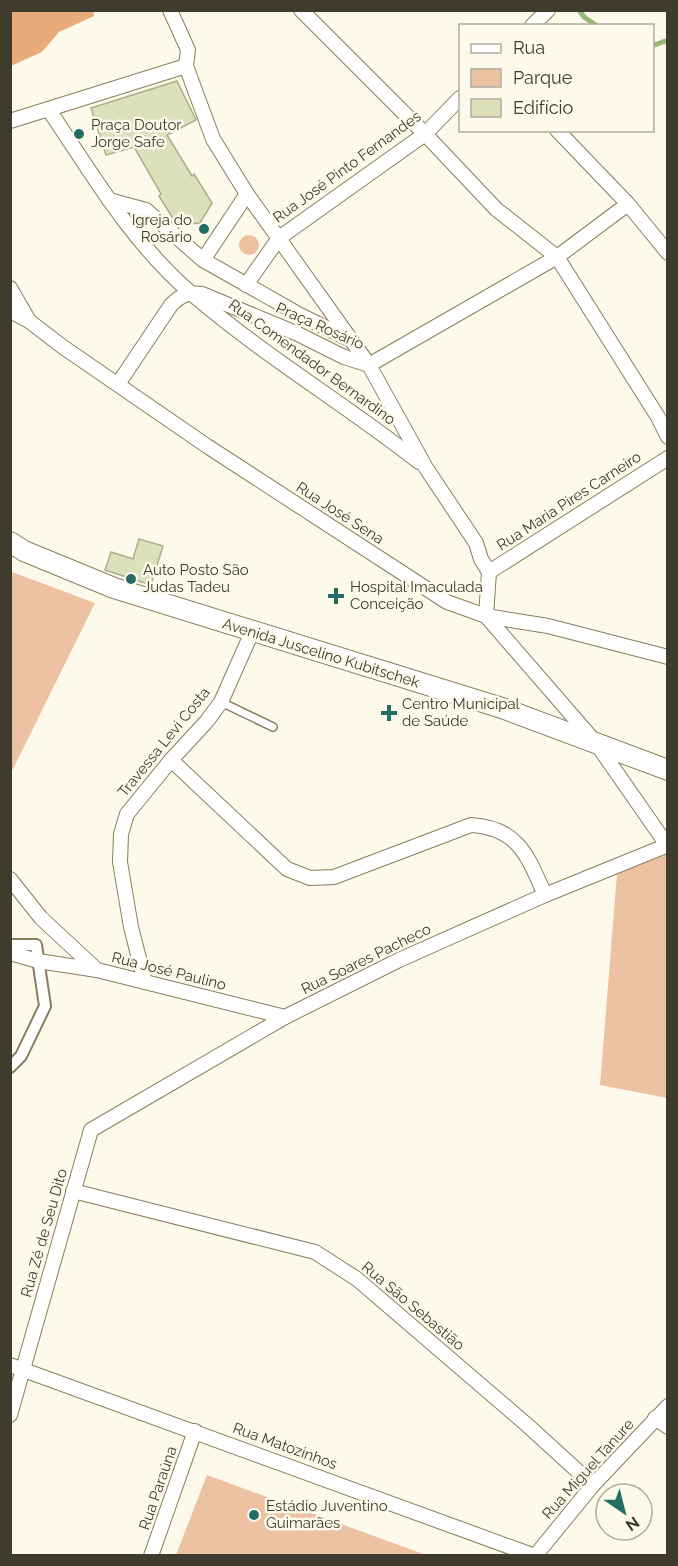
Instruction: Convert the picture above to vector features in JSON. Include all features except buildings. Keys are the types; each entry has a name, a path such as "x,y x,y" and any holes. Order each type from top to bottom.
{"main road":[{"name":"Avenida Juscelino Kubitschek","path":"10,542 114,588 501,708 668,770"}],"street":[{"name":"Rua Comendador Bernardino","path":"170,10 188,50 186,66 213,139 247,194 369,365 426,468 476,543 481,559 489,572 486,615"},
{"path":"301,10 496,208 556,257 663,415 668,437"},
{"path":"534,24 548,10"},
{"path":"10,121 186,66"},
{"name":"Rua José Pinto Fernandes","path":"246,285 279,238 425,134 459,99"},
{"name":"Rua Comendador Bernardino","path":"49,110 109,200 144,246 190,293 266,352 379,431 426,468"},
{"path":"559,132 628,204 668,253"},
{"path":"203,260 247,194"},
{"path":"109,200 146,210 203,260 351,340"},
{"path":"369,365 556,257 628,204"},
{"path":"10,288 29,321"},
{"path":"118,384 171,304 178,297 190,293"},
{"name":"Praça Rosário","path":"190,293 202,294 298,334 344,357 369,365"},
{"name":"Rua José Sena","path":"10,311 29,321 207,446 447,602 486,615 548,626 668,657"},
{"name":"Rua Maria Pires Carneiro","path":"489,572 668,458"},
{"path":"486,615 596,743 667,845"},
{"name":"Travessa Levi Costa","path":"146,982 131,927 120,862 121,834 127,814 221,702 252,632"},
{"path":"171,760 287,869 310,878 334,878 471,825 489,826 514,840 527,854 545,895"},
{"name":"Rua Soares Pacheco","path":"91,1130 285,1017 399,960 545,895 667,845"},
{"name":"Rua José Paulino","path":"10,879 41,918 97,970 285,1017"},
{"path":"10,945 36,945 45,1006 21,1056 10,1067"},
{"path":"10,952 38,961 97,970"},
{"name":"Rua Zé de Seu Dito","path":"10,1415 17,1366 91,1130"},
{"name":"Rua São Sebastião","path":"73,1191 315,1252 357,1279 526,1424 593,1485"},
{"name":"Rua Matozinhos","path":"17,1366 535,1556"},
{"name":"Rua Miguel Tanure","path":"535,1556 593,1485 668,1406"},
{"path":"656,1418 668,1427"},
{"name":"Rua Paraúna","path":"152,1556 195,1431"}],"lane":[{"path":"221,702 273,727"}],"green space":[{"path":"245,235 253,235 259,241 259,249 253,255 245,255 239,249 239,241"},
{"path":"12,572 95,603 11,773 10,574"},
{"path":"667,854 667,1098 600,1085 617,874"},
{"name":"Estádio Juventino Guimarães","path":"207,1475 426,1555 176,1555"}],"shaded area":[{"path":"11,10 93,11 94,16 59,32 42,52 11,66"}],"waterway":[{"path":"579,10 594,24"},
{"path":"654,45 665,41 668,43"}],"place":[{"name":"Praça Doutor Jorge Safe","path":"79,134"},
{"name":"Igreja do Rosário","path":"204,229"},
{"name":"Auto Posto São Judas Tadeu","path":"131,579"},
{"name":"Hospital Imaculada Conceição","path":"336,596"},
{"name":"Centro Municipal de Saúde","path":"389,713"},
{"name":"Estádio Juventino Guimarães","path":"254,1515"}]}
